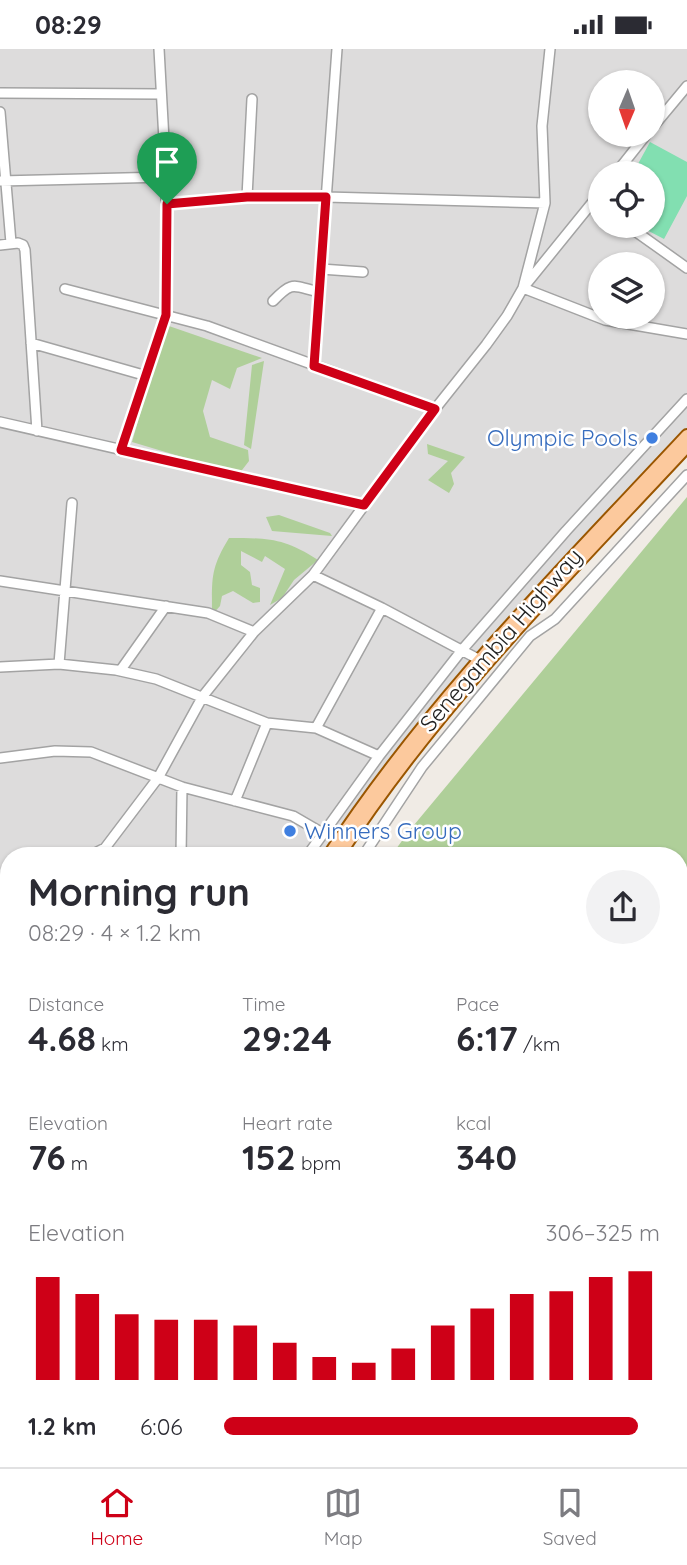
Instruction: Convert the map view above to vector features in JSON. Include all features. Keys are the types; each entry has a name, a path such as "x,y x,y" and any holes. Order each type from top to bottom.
{"main road":[{"name":"Senegambia Highway","path":"335,847 400,758 480,660 687,435"},
{"name":"Senegambia Highway","path":"346,847 407,763 486,666 687,447"}],"street":[{"path":"121,450 166,315 167,204 159,49"},
{"path":"314,366 337,49"},
{"path":"523,288 545,203 542,126 550,49"},
{"path":"665,113 687,86"},
{"path":"0,93 161,94"},
{"path":"247,197 252,99"},
{"path":"0,112 3,181 11,243"},
{"path":"625,161 637,147"},
{"path":"3,181 166,177"},
{"path":"167,204 247,197 545,203"},
{"path":"106,847 158,778 203,696 254,632 313,575 507,316 523,288 588,211"},
{"path":"645,238 687,268"},
{"path":"0,245 23,245 25,250 37,431"},
{"path":"533,250 548,257"},
{"path":"321,269 363,272"},
{"path":"273,301 285,288 292,285 319,292"},
{"path":"523,288 605,320 687,334"},
{"path":"65,289 207,327 435,409"},
{"path":"31,344 147,376"},
{"path":"314,847 379,756 462,650 687,399"},
{"path":"0,422 364,505"},
{"path":"369,847 422,767 530,636 555,619 687,475"},
{"path":"59,664 72,503"},
{"path":"313,575 480,660"},
{"path":"0,581 208,613 254,632"},
{"path":"120,671 166,606"},
{"path":"316,728 382,608"},
{"path":"0,667 59,664 120,671 156,679 267,723 316,728 379,756"},
{"path":"235,801 267,723"},
{"path":"0,758 55,751 91,752 182,787 293,816 324,834"},
{"path":"181,847 182,787"}],"shaded area":[{"path":"0,49 687,49 687,432 459,679 343,847 0,847"}],"green space":[{"path":"647,147 659,147 687,162 687,196 665,237 665,161 640,161"},
{"path":"166,325 262,358 237,368 230,389 212,380 203,411 210,437 248,450 249,461 239,474 132,442"},
{"path":"264,361 251,449 244,445 252,365"},
{"path":"427,444 465,457 451,473 454,484 449,493 428,480 448,461 428,454"},
{"path":"687,497 687,847 397,847"},
{"path":"279,515 332,536 272,531 266,517"},
{"path":"229,538 255,538 285,543 318,560 294,580 282,598 270,605 285,569 265,556 262,562 241,551 241,565 250,572 252,585 260,588 260,602 253,603 233,591 222,596 220,606 212,615 213,575 218,558"}],"place":[{"name":"Olympic Pools","path":"652,438"},
{"name":"Winners Group","path":"290,831"}],"route":[{"path":"247,197 326,197 314,366 435,409 364,505 121,450 166,315 167,204 247,197"}]}
